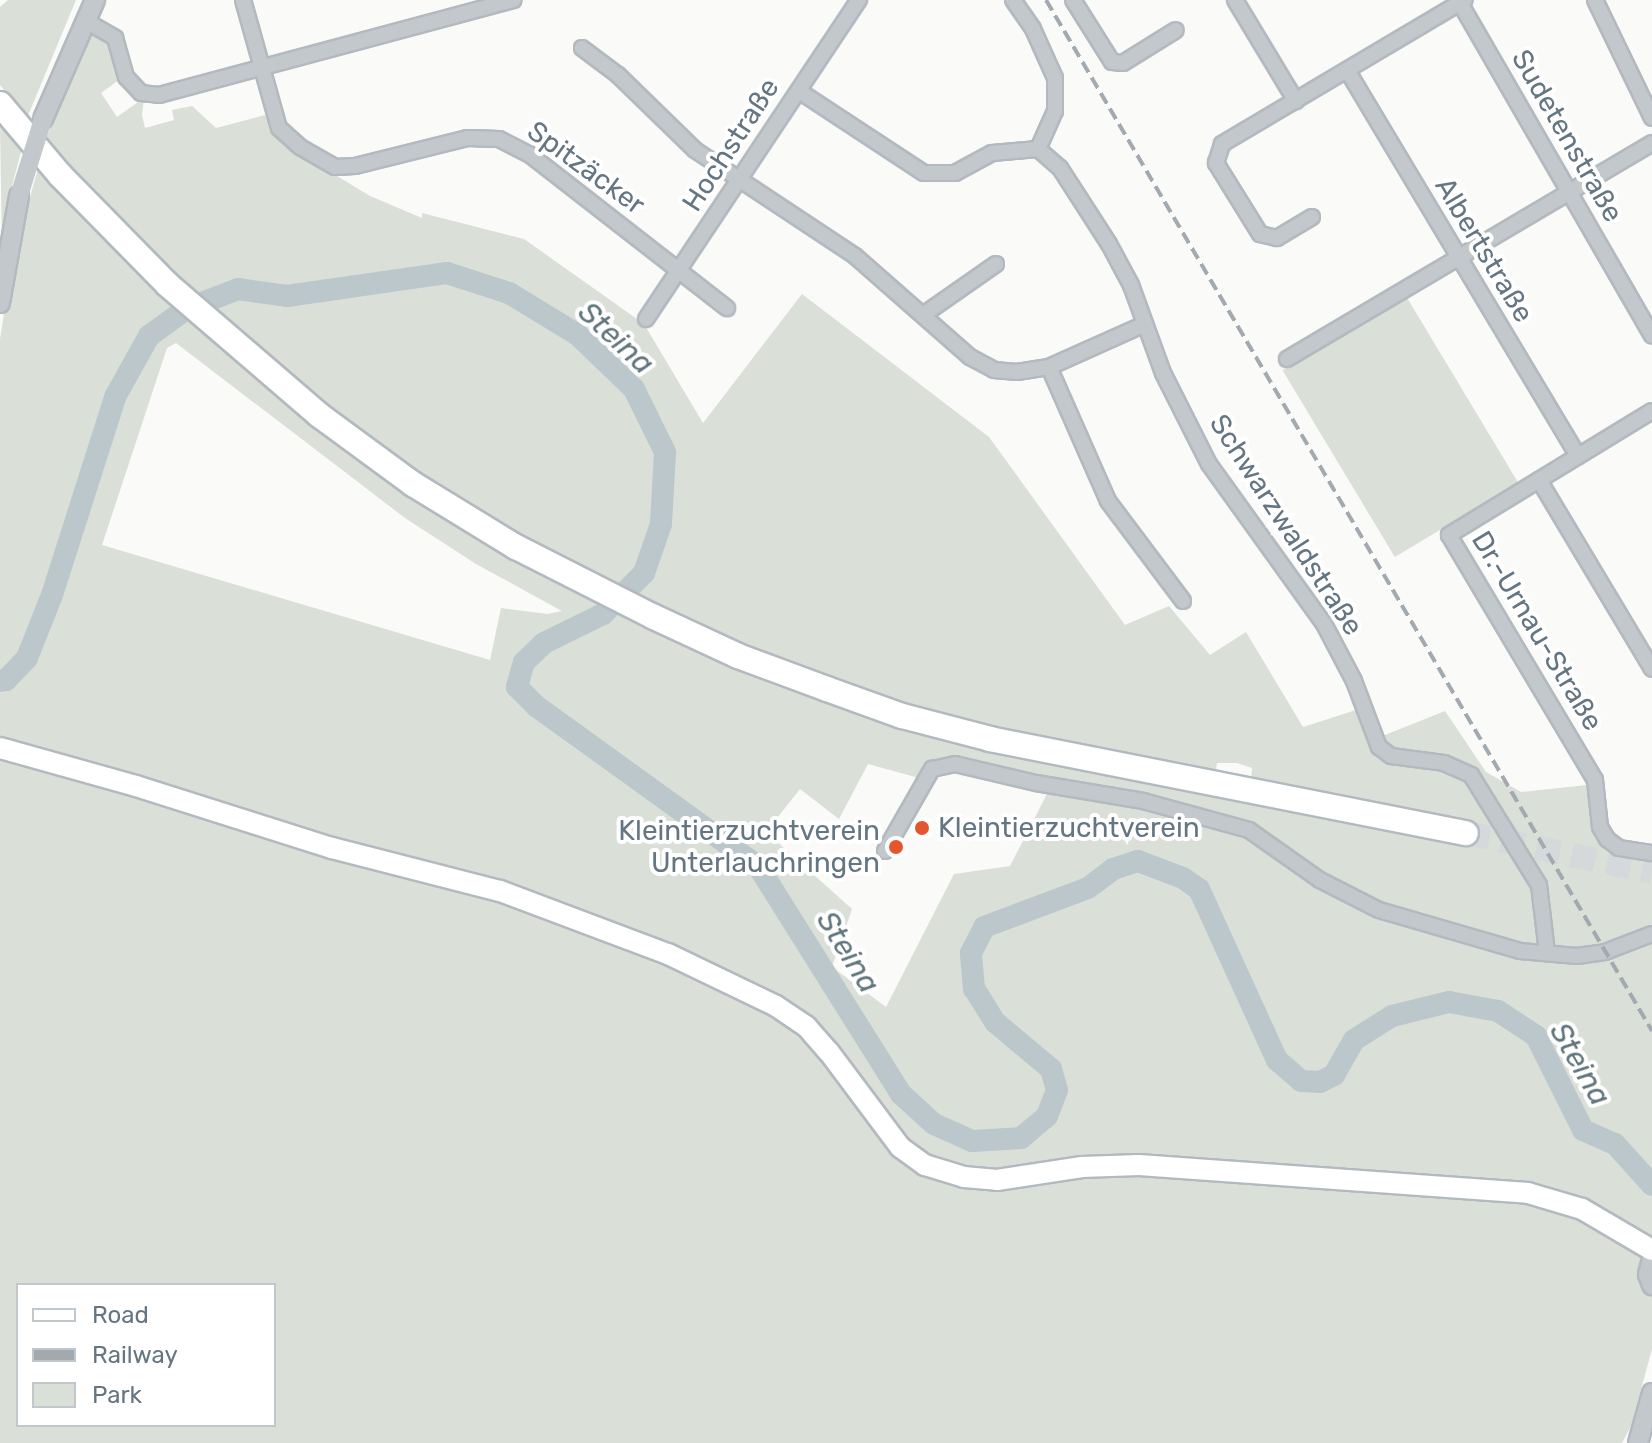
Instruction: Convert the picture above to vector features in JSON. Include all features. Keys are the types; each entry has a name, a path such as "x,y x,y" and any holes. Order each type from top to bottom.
{"highway":[{"path":"0,104 60,175 168,285 319,415 413,484 516,547 609,595 738,656 902,716 990,739 1466,833"}],"main road":[{"path":"0,748 122,782 332,848 500,891 668,954 776,1006 806,1026 900,1147 925,1165 964,1177 997,1180 1082,1167 1139,1165 1515,1192 1582,1209 1652,1250"}],"street":[{"path":"0,303 4,240 43,119 95,0"},
{"name":"Spitzäcker","path":"243,0 279,128 300,147 335,167 355,166 467,138 499,139 529,154 727,308"},
{"path":"86,21 115,38 126,77 141,93 159,95 514,0"},
{"name":"Hochstraße","path":"646,319 859,0"},
{"path":"799,91 924,173 955,173 992,153 1038,149 1055,111 1055,78 1033,29 1013,0"},
{"path":"1073,0 1112,62 1123,63 1176,30"},
{"path":"1235,0 1296,101"},
{"path":"1595,0 1652,118"},
{"path":"1312,217 1277,238 1260,234 1216,163 1222,144 1462,1"},
{"name":"Sudetenstraße","path":"1462,1 1652,336"},
{"path":"582,48 618,75 695,150 855,256 970,357 994,370 1017,372 1049,367 1143,325"},
{"name":"Albertstraße","path":"1347,70 1578,456"},
{"path":"1287,359 1652,143"},
{"name":"Schwarzwaldstraße","path":"1038,149 1077,191 1109,244 1131,285 1163,373 1209,464 1324,624 1354,681 1379,747 1391,756 1444,763 1471,775 1539,885 1547,952"},
{"path":"923,315 996,264"},
{"path":"1049,367 1108,501 1183,601"},
{"name":"Dr.-Urnau-Straße","path":"1652,411 1449,535 1595,780 1600,827 1607,839 1619,848 1652,853"},
{"path":"1539,480 1652,669"},
{"path":"885,851 932,769 955,764 1198,814 1249,830 1320,880 1379,910 1520,951 1577,956 1605,952 1652,934"},
{"path":"1652,1259 1648,1274 1652,1285"},
{"path":"1638,1443 1652,1393"}],"green space":[{"path":"8,0 76,0 27,118 0,85 0,7"},
{"path":"98,33 110,43 119,80 101,93 117,117 144,98 142,115 145,128 174,120 172,110 192,106 216,128 265,115 281,142 370,196 422,218 422,213 524,239 644,324 703,423 802,294 989,437 1125,625 1169,606 1210,655 1246,632 1303,727 1356,710 1380,737 1445,711 1486,772 1521,792 1587,785 1596,834 1652,859 1652,1349 1631,1426 1622,1443 0,1443 0,339 13,257 38,169 157,288 173,273 45,141 85,40","holes":["220,316 317,398 395,457 459,499 526,539 722,635 790,664 903,703 985,725 1215,775 1217,763 1237,763 1252,768 1251,781 1468,822 1465,846 1038,760 698,650 518,563 406,493 303,416 199,329","176,343 405,518 476,564 562,611 547,614 501,608 490,660 102,545 167,348","868,764 930,781 936,774 954,770 1048,792 1010,866 954,874 886,1007 832,967 852,909 766,832 800,789 839,819"]},
{"path":"0,122 22,148 8,201 2,249"},
{"path":"1406,296 1518,483 1395,557 1283,370"}],"waterway":[{"name":"Steina","path":"0,681 6,680 27,658 52,595 115,397 149,336 186,309 238,289 287,296 447,273 509,293 578,335 634,389 665,452 661,524 644,573 603,614 544,643 524,662 517,687 536,706 758,866 901,1094 934,1124 972,1141 1021,1138 1047,1116 1057,1090 1051,1069 995,1022 974,989 971,953 984,927 1088,888 1113,869 1138,861 1183,878 1199,889 1277,1060 1301,1081 1320,1082 1334,1075 1354,1040 1392,1016 1449,1002 1498,1011 1536,1036 1583,1130 1615,1144 1652,1185"}],"tunnel":[{"path":"1466,833 1652,872"}],"railway":[{"path":"1046,0 1652,1031"}],"place":[{"name":"Kleintierzuchtverein","path":"922,828"},
{"name":"Kleintierzuchtverein Unterlauchringen","path":"896,847"}]}
